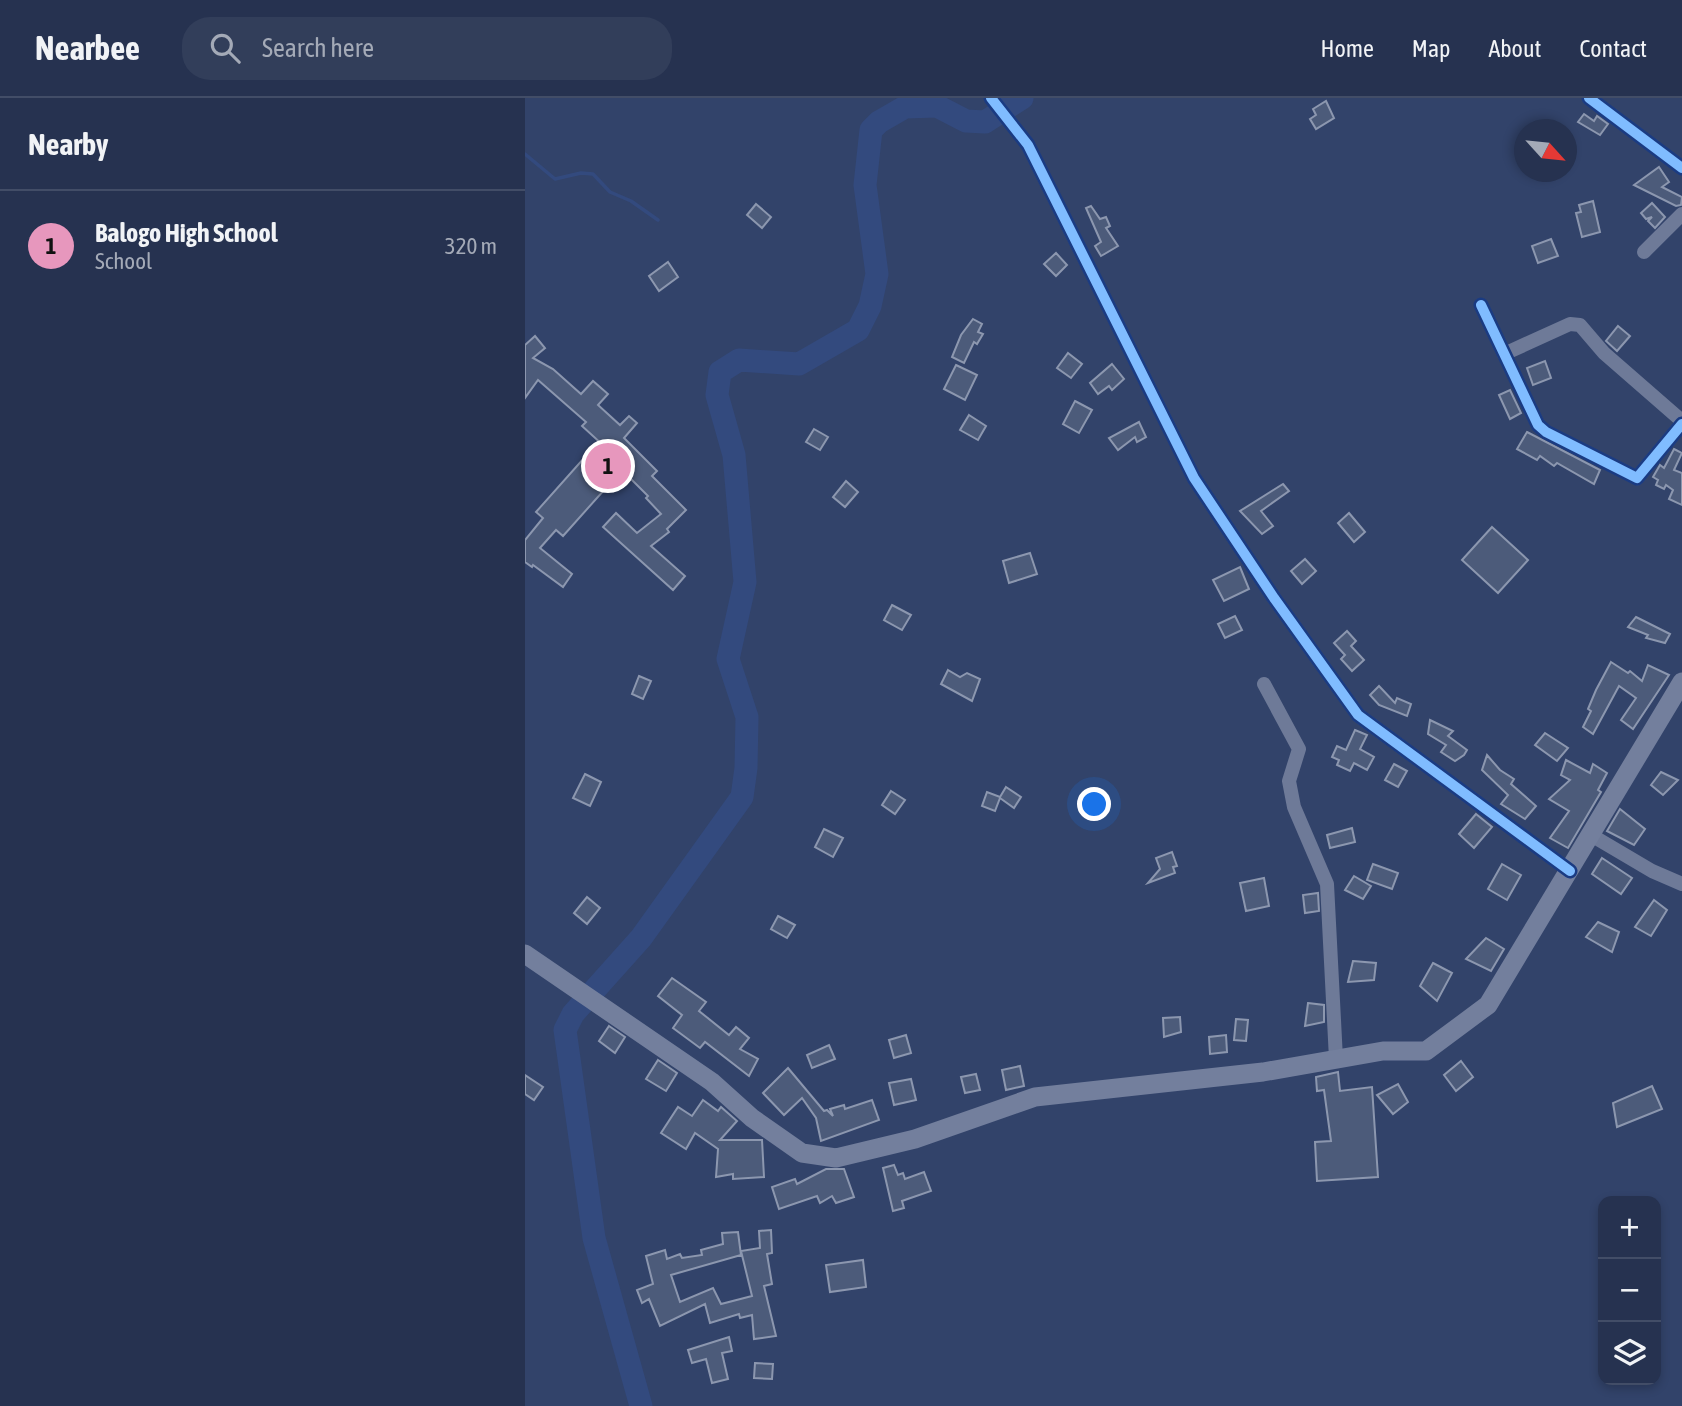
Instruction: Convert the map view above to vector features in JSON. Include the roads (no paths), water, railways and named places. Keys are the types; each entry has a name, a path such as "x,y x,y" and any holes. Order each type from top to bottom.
{"main road":[{"path":"525,954 610,1009 712,1082 752,1118 801,1153 836,1158 915,1139 1035,1097 1263,1072 1383,1051 1426,1051 1488,1005 1682,682"}],"street":[{"path":"991,98 1028,145 1194,478 1274,598 1358,715 1570,871"},
{"path":"1589,98 1682,168"},
{"path":"1644,252 1682,214"},
{"path":"1481,305 1532,416 1546,432 1637,478 1682,422 1604,353 1580,325 1570,324 1504,354"},
{"path":"1264,684 1299,749 1289,781 1294,807 1327,884 1336,1059"},
{"path":"1591,835 1652,871 1682,884"}],"waterway":[{"path":"641,1406 594,1238 565,1030 573,1014 641,938 742,797 746,768 747,717 728,659 745,582 734,455 717,395 720,372 739,360 799,364 858,330 870,306 877,274 865,185 871,130 879,122 905,107 937,106 966,121 985,122 1022,98"},
{"path":"525,154 555,179 581,173 593,174 610,192 631,201 658,220"}],"place":[{"name":"Balogo High School","path":"608,466"}]}
